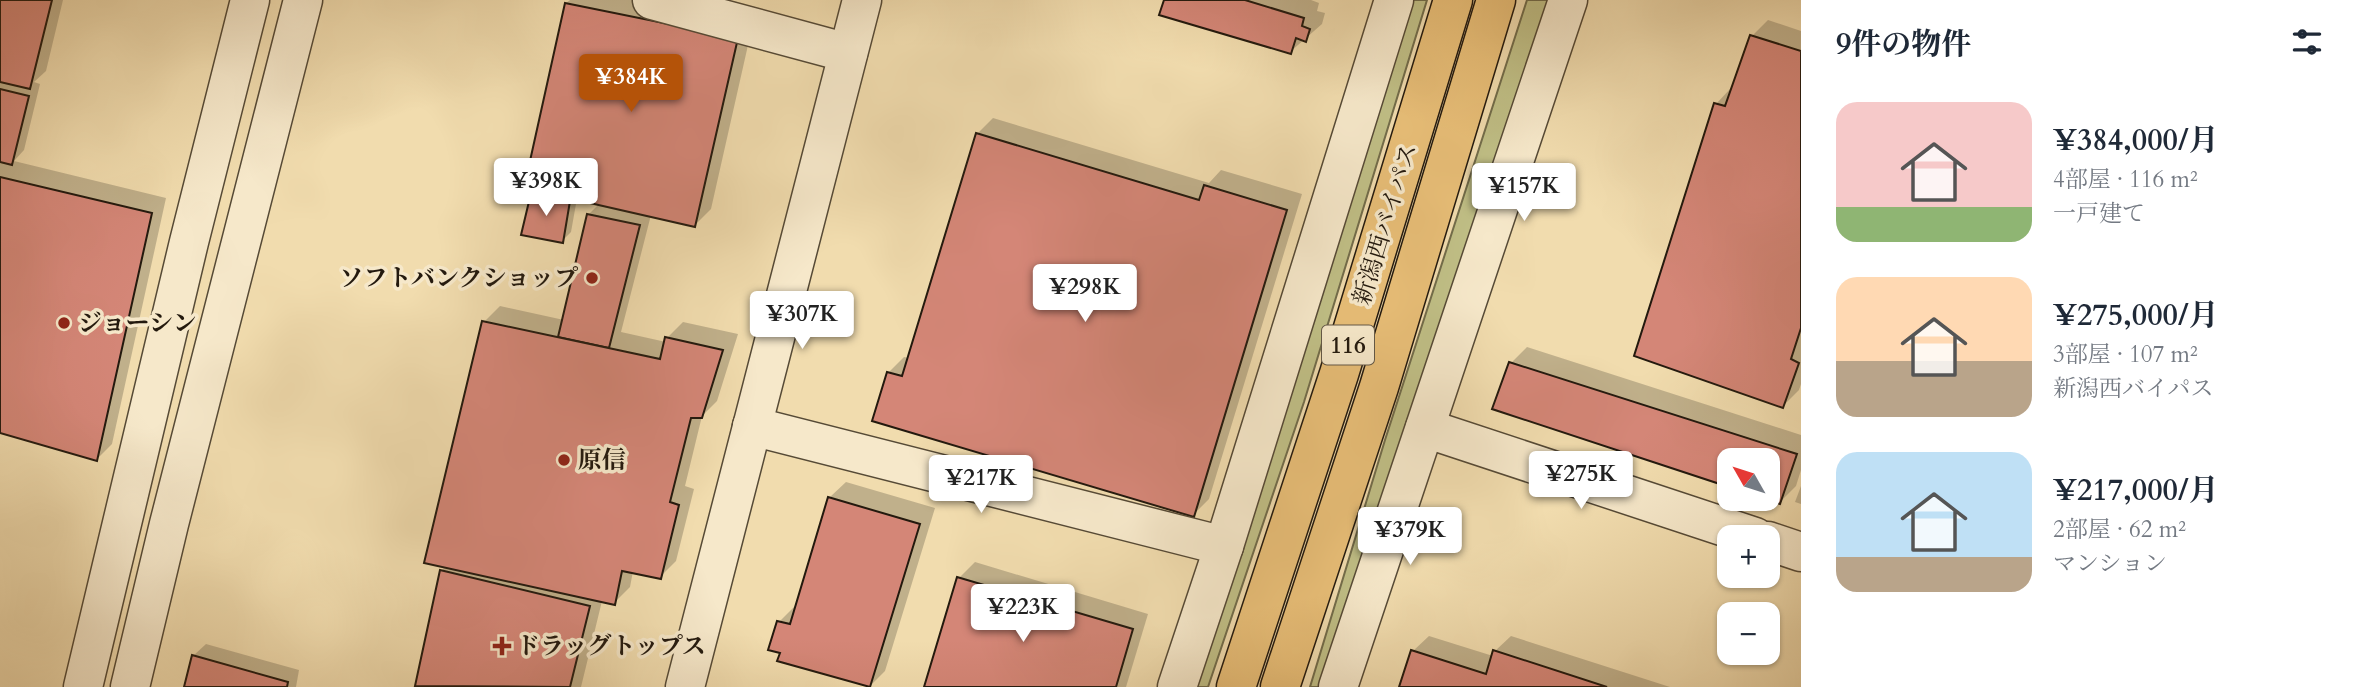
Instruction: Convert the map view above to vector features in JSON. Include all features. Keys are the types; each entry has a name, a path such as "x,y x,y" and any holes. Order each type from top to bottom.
{"highway":[{"name":"新潟西バイパス","path":"1236,687 1339,374 1453,0"},
{"name":"新潟西バイパス","path":"1280,687 1379,387 1496,0"}],"street":[{"path":"83,687 189,242 250,0"},
{"path":"130,687 303,0"},
{"path":"652,0 848,53"},
{"path":"685,687 862,0"},
{"path":"1177,687 1224,546 1394,0"},
{"path":"1338,687 1568,0"},
{"path":"752,426 1224,546"},
{"path":"1424,428 1719,525"},
{"path":"1780,545 1801,552"}],"shaded area":[{"path":"1412,0 1427,0 1304,402 1208,687 1196,687"},
{"path":"1527,0 1552,0 1325,687 1310,687 1385,440"}],"building":[{"path":"0,0 52,0 30,89 0,82"},
{"path":"1164,0 1245,0 1304,18 1302,26 1310,29 1306,42 1296,38 1291,54 1159,15"},
{"path":"565,3 738,38 695,227 524,188"},
{"path":"1750,35 1801,51 1801,328 1791,359 1799,363 1783,408 1634,356 1714,103 1725,106"},
{"path":"0,89 29,96 12,165 0,162"},
{"path":"976,133 1199,200 1204,185 1287,210 1194,517 872,421 887,372 902,376"},
{"name":"ジョーシン","path":"0,177 152,213 97,461 0,433"},
{"path":"531,193 570,201 563,243 521,235"},
{"path":"587,214 640,225 609,348 558,337"},
{"name":"原信","path":"482,321 660,359 665,337 723,350 702,418 691,418 670,502 679,505 661,579 622,571 615,605 424,563"},
{"path":"1509,362 1778,448 1717,448 1717,483 1492,409"},
{"path":"1780,449 1797,454 1780,504"},
{"path":"828,497 920,524 870,687 777,661 780,653 768,650 777,621 790,624"},
{"name":"ドラッグトップス","path":"440,570 590,606 570,687 415,686"},
{"path":"957,577 1133,629 1116,687 924,687"},
{"path":"1411,650 1486,674 1493,650 1607,687 1399,687"},
{"path":"192,655 288,682 287,687 184,687"}],"place":[{"name":"ソフトバンクショップ","path":"592,278"},
{"name":"ジョーシン","path":"64,323"},
{"name":"原信","path":"564,460"},
{"name":"ドラッグトップス","path":"502,646"}]}
